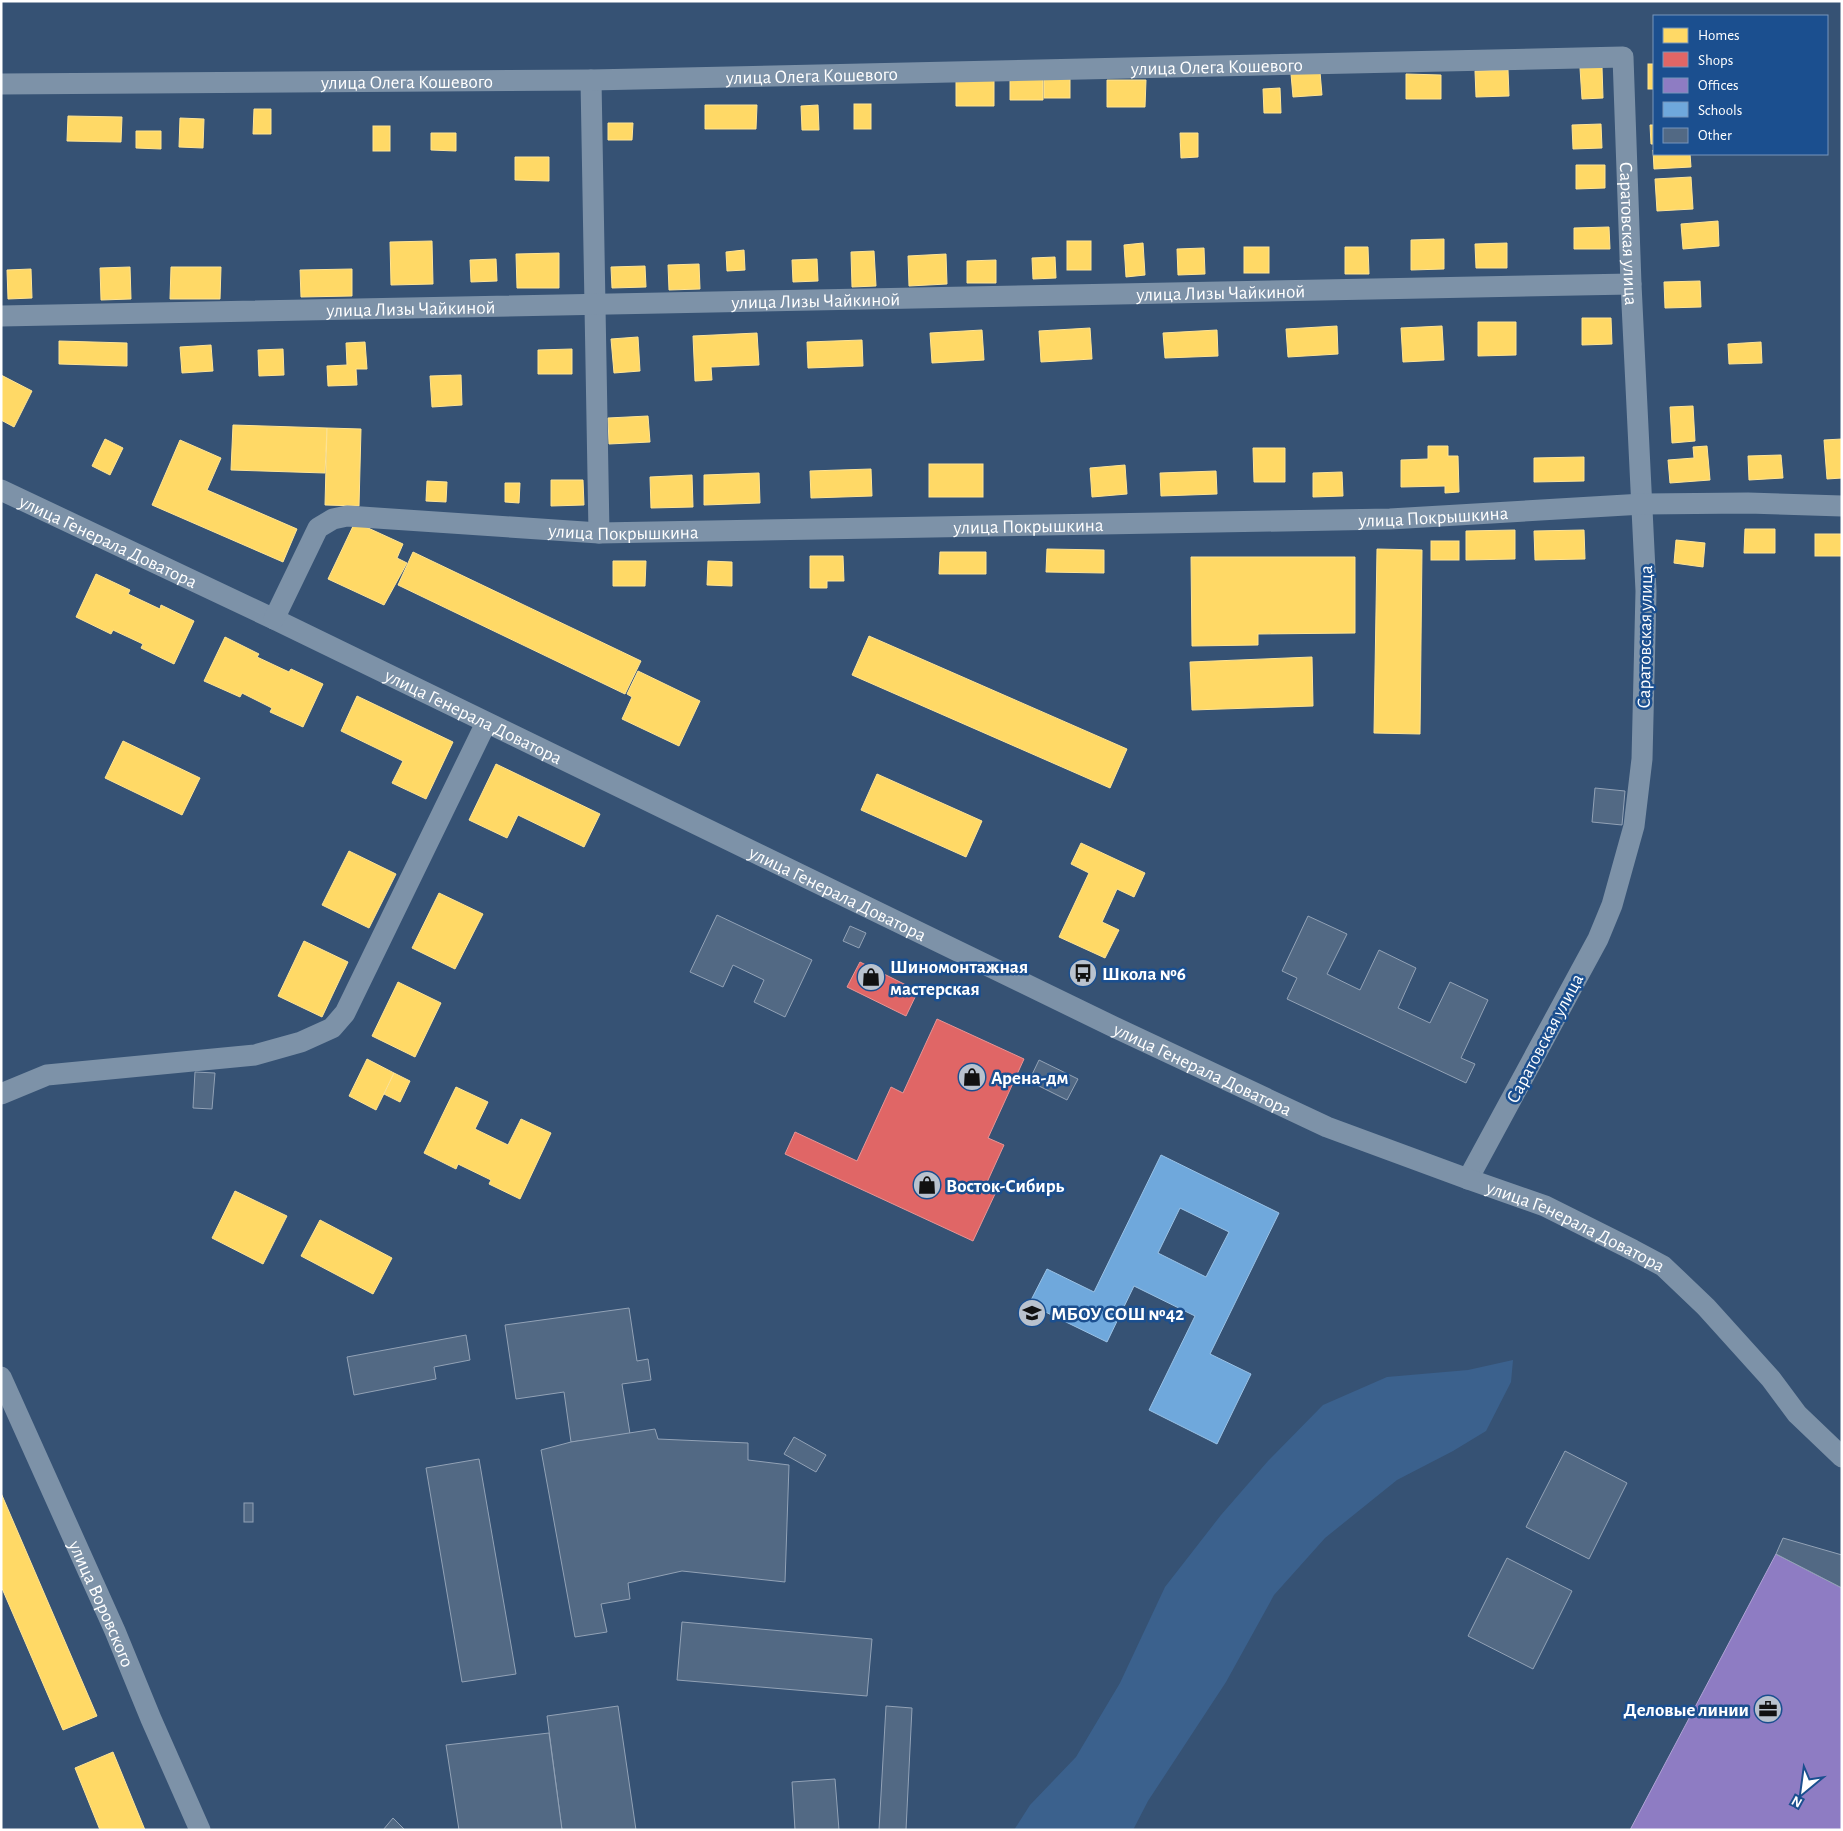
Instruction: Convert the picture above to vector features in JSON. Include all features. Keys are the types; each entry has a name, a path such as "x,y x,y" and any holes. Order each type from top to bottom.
{"street":[{"name":"улица Олега Кошевого","path":"1,84 591,80 1623,57"},
{"name":"Саратовская улица","path":"1468,1179 1598,939 1612,906 1634,826 1642,759 1646,591 1631,284 1623,57"},
{"path":"591,80 599,532"},
{"name":"улица Лизы Чайкиной","path":"1,316 1631,284"},
{"name":"улица Генерала Доватора","path":"1,490 274,619 1114,1027 1282,1106 1327,1127 1545,1206 1663,1266 1706,1307 1771,1379 1797,1414 1842,1457"},
{"name":"улица Покрышкина","path":"274,619 318,528 333,519 347,516 599,532 1390,519 1643,504 1842,506"},
{"path":"1,1094 47,1075 255,1055 302,1042 332,1028 346,1013 486,722"},
{"name":"улица Воровского","path":"1,1377 115,1631 150,1719 200,1830"}],"water":[{"path":"1513,1360 1511,1382 1486,1431 1453,1451 1397,1480 1325,1538 1274,1595 1226,1682 1148,1801 1133,1830 1014,1830 1030,1805 1076,1757 1120,1683 1165,1587 1221,1515 1268,1461 1323,1405 1387,1377 1468,1370"}],"building: Homes":[{"path":"1648,64 1653,64 1653,89 1648,89"},
{"path":"1602,67 1603,98 1582,99 1580,68"},
{"path":"1508,70 1509,96 1476,97 1475,71"},
{"path":"1320,72 1322,95 1293,97 1291,74"},
{"path":"1044,74 1070,74 1070,98 1044,98"},
{"path":"1406,74 1441,75 1441,99 1406,99"},
{"path":"1010,76 1043,77 1043,100 1010,100"},
{"path":"956,79 994,80 994,106 956,106"},
{"path":"1107,80 1146,80 1145,107 1107,107"},
{"path":"1280,88 1281,113 1264,113 1263,89"},
{"path":"854,104 871,104 871,129 854,129"},
{"path":"705,105 757,105 756,129 705,129"},
{"path":"818,105 819,130 802,130 801,106"},
{"path":"254,109 271,109 271,134 253,134"},
{"path":"68,116 122,117 121,142 67,141"},
{"path":"180,118 204,119 203,148 179,147"},
{"path":"608,123 633,123 632,140 608,140"},
{"path":"1601,124 1602,148 1573,149 1572,125"},
{"path":"1650,125 1653,125 1653,144 1651,144"},
{"path":"373,126 390,126 390,151 373,151"},
{"path":"136,131 161,131 161,149 136,148"},
{"path":"431,133 456,133 456,151 431,150"},
{"path":"1180,133 1198,133 1198,157 1181,158"},
{"path":"1653,155 1690,155 1691,167 1654,169"},
{"path":"515,157 549,157 549,181 515,180"},
{"path":"1576,165 1605,165 1605,188 1576,189"},
{"path":"1691,177 1693,209 1657,211 1655,179"},
{"path":"1718,221 1719,246 1683,249 1681,224"},
{"path":"1609,227 1610,249 1574,249 1574,228"},
{"path":"1444,239 1444,269 1411,270 1411,240"},
{"path":"432,241 433,284 391,285 390,242"},
{"path":"1067,241 1091,241 1091,270 1067,270"},
{"path":"1143,243 1145,275 1126,277 1124,245"},
{"path":"1507,243 1507,268 1476,268 1475,244"},
{"path":"1244,247 1269,247 1269,273 1244,273"},
{"path":"1345,247 1368,247 1369,274 1345,274"},
{"path":"1204,248 1205,274 1178,275 1177,249"},
{"path":"744,250 745,270 727,271 726,252"},
{"path":"874,251 876,286 852,287 851,252"},
{"path":"559,253 559,288 517,288 516,254"},
{"path":"946,254 947,284 909,286 908,256"},
{"path":"1055,257 1056,278 1033,279 1032,258"},
{"path":"496,259 497,281 471,282 470,260"},
{"path":"817,259 818,281 793,282 792,260"},
{"path":"996,260 996,283 967,283 967,261"},
{"path":"699,264 700,289 669,290 668,265"},
{"path":"645,266 646,287 612,288 611,267"},
{"path":"130,267 131,299 101,300 100,268"},
{"path":"171,267 221,267 220,299 170,299"},
{"path":"31,269 32,298 8,299 7,270"},
{"path":"352,269 352,296 301,297 300,270"},
{"path":"1700,281 1701,307 1665,308 1664,282"},
{"path":"1582,318 1611,318 1612,344 1582,345"},
{"path":"1478,322 1516,322 1516,355 1478,356"},
{"path":"1337,326 1338,354 1288,357 1286,329"},
{"path":"1442,326 1444,360 1403,362 1401,328"},
{"path":"1090,328 1092,359 1041,362 1039,331"},
{"path":"982,330 984,360 932,363 930,333"},
{"path":"1217,330 1218,356 1165,358 1163,333"},
{"path":"757,333 759,365 711,367 712,380 695,381 693,336"},
{"path":"638,337 640,371 614,373 611,339"},
{"path":"862,340 863,366 808,368 807,342"},
{"path":"59,341 127,343 127,366 59,364"},
{"path":"365,342 367,369 356,369 357,385 328,386 327,366 347,365 346,343"},
{"path":"1761,342 1762,363 1729,364 1728,344"},
{"path":"211,345 213,371 182,373 180,347"},
{"path":"283,349 284,375 259,376 258,350"},
{"path":"572,349 572,374 538,374 538,350"},
{"path":"1,375 32,391 14,427 1,420"},
{"path":"461,375 462,405 432,407 430,376"},
{"path":"1693,406 1695,441 1672,443 1670,407"},
{"path":"648,416 650,442 609,444 608,418"},
{"path":"233,425 327,428 325,473 231,470"},
{"path":"327,428 361,429 359,506 325,505"},
{"path":"105,439 123,448 110,475 92,466"},
{"path":"1842,439 1842,478 1827,479 1824,440"},
{"path":"180,440 221,458 207,490 297,529 283,562 152,505"},
{"path":"1428,446 1448,446 1448,456 1458,456 1459,492 1445,493 1445,486 1401,487 1401,460 1428,459"},
{"path":"1707,446 1710,480 1670,483 1668,460 1694,458 1693,447"},
{"path":"1253,448 1285,448 1285,482 1254,482"},
{"path":"1781,455 1783,478 1749,480 1748,456"},
{"path":"1584,457 1584,481 1534,482 1534,458"},
{"path":"929,464 983,464 983,497 929,497"},
{"path":"1125,465 1127,494 1092,497 1090,468"},
{"path":"871,469 872,496 811,498 810,471"},
{"path":"1216,471 1217,494 1161,496 1160,473"},
{"path":"1342,472 1343,496 1313,497 1313,473"},
{"path":"759,473 760,503 704,505 704,475"},
{"path":"692,475 693,507 651,508 650,477"},
{"path":"551,480 583,480 584,505 551,506"},
{"path":"427,481 447,482 446,502 426,501"},
{"path":"505,483 520,483 519,503 505,502"},
{"path":"355,522 403,544 397,558 407,563 384,605 328,579"},
{"path":"1745,529 1775,529 1775,553 1744,553"},
{"path":"1515,530 1515,559 1466,560 1466,531"},
{"path":"1584,530 1585,559 1535,560 1534,531"},
{"path":"1815,534 1842,534 1842,556 1815,556"},
{"path":"1676,540 1705,543 1703,567 1674,563"},
{"path":"1431,541 1459,541 1459,560 1431,560"},
{"path":"1047,549 1104,550 1104,573 1046,572"},
{"path":"1377,549 1422,550 1420,734 1374,733"},
{"path":"413,552 641,661 625,694 398,585"},
{"path":"940,552 986,552 986,574 939,574"},
{"path":"810,556 843,556 844,581 827,581 827,588 810,588"},
{"path":"1191,557 1355,557 1355,633 1258,634 1258,645 1192,646"},
{"path":"613,561 646,561 645,586 613,586"},
{"path":"708,561 732,562 732,586 707,585"},
{"path":"96,574 130,590 128,594 160,609 161,605 194,621 174,664 141,648 143,644 113,630 111,634 76,617"},
{"path":"869,636 1127,749 1110,788 852,675"},
{"path":"225,637 259,654 257,657 289,672 291,669 323,684 303,727 270,712 272,708 242,693 240,697 204,681"},
{"path":"1312,657 1313,706 1192,710 1190,662"},
{"path":"638,671 700,701 679,746 622,719 632,697 627,694"},
{"path":"357,696 453,742 426,799 392,783 403,761 341,731"},
{"path":"123,741 200,778 182,815 105,778"},
{"path":"496,764 600,814 584,847 518,815 507,838 469,820"},
{"path":"877,774 982,821 966,857 861,810"},
{"path":"1081,843 1145,873 1134,897 1117,889 1102,922 1119,930 1105,958 1059,937 1089,873 1071,864"},
{"path":"349,851 396,874 369,928 322,905"},
{"path":"439,893 483,914 455,969 412,948"},
{"path":"304,941 348,962 322,1017 278,996"},
{"path":"398,982 441,1003 415,1057 372,1036"},
{"path":"367,1059 394,1073 376,1110 349,1096"},
{"path":"394,1073 410,1081 400,1102 384,1094"},
{"path":"456,1087 488,1102 475,1129 508,1145 521,1119 551,1133 520,1199 489,1184 491,1180 458,1164 456,1169 424,1153"},
{"path":"235,1191 287,1216 263,1264 212,1238"},
{"path":"320,1220 392,1258 373,1294 301,1256"},
{"path":"1,1493 97,1716 63,1730 1,1586"},
{"path":"113,1752 145,1830 100,1830 75,1768"}],"building: Shops":[{"path":"860,962 918,991 906,1016 847,987"},
{"path":"937,1019 1024,1059 988,1138 1004,1145 984,1189 995,1194 973,1241 785,1154 795,1132 857,1161 891,1087 903,1093"}],"building: Offices":[{"name":"Деловые линии","path":"1776,1554 1842,1588 1842,1830 1630,1830"}],"building: Schools":[{"path":"1161,1155 1279,1213 1210,1354 1251,1374 1217,1444 1149,1410 1195,1316 1134,1286 1107,1342 1029,1304 1047,1269 1094,1292","holes":["1180,1208 1229,1232 1206,1277 1158,1253"]}],"building: Other":[{"path":"1595,788 1625,791 1622,825 1592,822"},
{"path":"717,915 812,960 785,1017 754,1002 764,980 733,965 723,987 690,972"},
{"path":"1308,916 1347,934 1327,974 1360,990 1379,950 1416,968 1398,1008 1430,1023 1450,982 1488,1000 1461,1058 1475,1064 1466,1083 1287,999 1297,978 1282,971"},
{"path":"850,926 866,933 859,948 843,941"},
{"path":"1039,1060 1078,1079 1067,1100 1029,1081"},
{"path":"195,1072 215,1073 212,1109 193,1108"},
{"path":"629,1308 637,1361 648,1359 651,1380 622,1384 630,1434 571,1442 564,1392 516,1399 505,1325"},
{"path":"466,1335 470,1360 434,1367 436,1379 354,1395 347,1357"},
{"path":"655,1429 658,1439 748,1443 748,1460 789,1465 785,1582 682,1571 628,1583 630,1599 601,1604 607,1632 575,1637 541,1450 571,1442"},
{"path":"794,1437 826,1455 816,1472 784,1454"},
{"path":"1565,1451 1627,1483 1589,1559 1526,1527"},
{"path":"479,1459 516,1674 462,1682 426,1468"},
{"path":"244,1503 253,1503 253,1522 244,1522"},
{"path":"1783,1538 1842,1555 1842,1588 1776,1554"},
{"path":"1507,1558 1572,1591 1533,1669 1468,1636"},
{"path":"682,1622 872,1639 867,1696 677,1680"},
{"path":"618,1706 636,1830 562,1830 547,1716"},
{"path":"886,1706 912,1708 906,1830 879,1830"},
{"path":"549,1733 562,1830 459,1830 446,1745"},
{"path":"835,1779 839,1830 795,1830 792,1782"},
{"path":"393,1818 405,1830 383,1830"}],"place":[{"name":"Школа №6","path":"1083,973"},
{"name":"Шиномонтажная мастерская","path":"871,977"},
{"name":"Арена-дм","path":"972,1077"},
{"name":"Восток-Сибирь","path":"927,1185"},
{"name":"МБОУ СОШ №42","path":"1032,1313"},
{"name":"Деловые линии","path":"1768,1709"}]}
